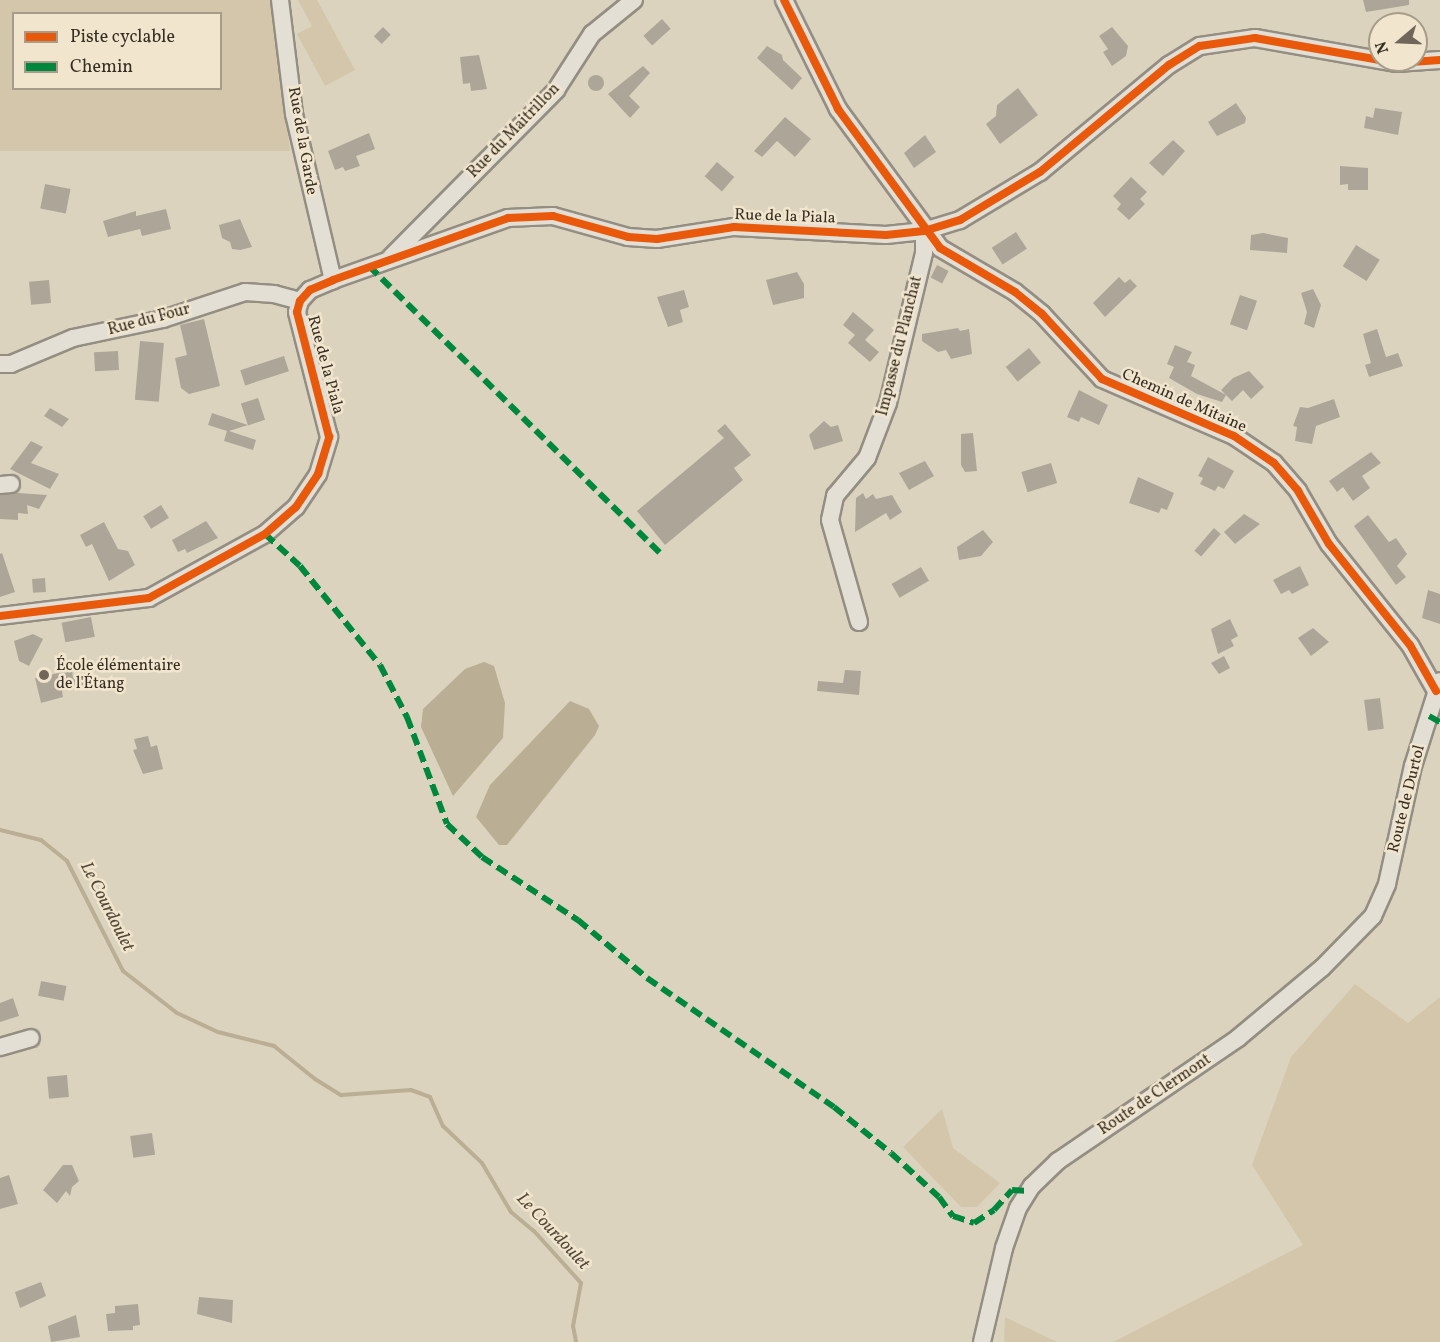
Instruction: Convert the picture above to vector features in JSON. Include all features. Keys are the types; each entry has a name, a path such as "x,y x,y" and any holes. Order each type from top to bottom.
{"street":[{"name":"Rue de la Garde","path":"280,0 294,114 333,280"},
{"name":"Rue du Maitrillon","path":"389,259 555,90 592,34 634,0"},
{"name":"Chemin de Mitaine","path":"784,0 838,109 924,231 940,248 986,273 1031,305 1102,379 1234,436 1274,463 1298,491 1329,544 1410,645 1438,686"},
{"name":"Rue de la Piala","path":"0,616 39,609 114,604 149,598 265,534 296,507 318,474 329,437 318,384 298,328 300,301 310,290 333,280 508,218 553,216 628,237 657,239 734,227 886,235 924,231 960,220 1040,172 1169,65 1200,46 1255,38 1397,63 1440,60"},
{"name":"Impasse du Planchat","path":"859,622 830,519 835,496 867,458 888,403 924,253 924,231"},
{"name":"Rue du Four","path":"0,364 11,364 73,338 163,320 245,292 274,294 300,301"},
{"name":"Route de Durtol","path":"1387,884 1413,766 1438,686"},
{"name":"Route de Clermont","path":"982,1342 1005,1248 1018,1208 1032,1186 1058,1161 1238,1038 1322,968 1373,916 1387,884"},
{"path":"0,1047 31,1038"}],"shaded area":[{"path":"0,0 270,0 290,151 0,151"},
{"path":"298,0 317,0 355,70 325,86 297,34 312,26"},
{"path":"484,662 494,666 505,703 503,738 453,796 421,727 423,709 465,669"},
{"path":"570,701 589,709 599,726 595,735 507,845 499,845 476,817 490,785"},
{"path":"1355,984 1408,1023 1440,997 1440,1342 1113,1342 1303,1245 1252,1165 1291,1057"},
{"path":"942,1109 953,1148 1000,1183 977,1207 961,1207 903,1147"},
{"path":"1005,1317 1057,1342 1004,1342"}],"building":[{"path":"1363,0 1409,0 1409,5 1366,12"},
{"path":"662,19 671,29 652,45 643,36"},
{"path":"383,27 391,35 382,44 374,36"},
{"path":"1112,27 1128,46 1126,56 1112,66 1103,52 1108,49 1099,36"},
{"path":"767,46 782,55 783,60 802,78 792,90 757,58"},
{"path":"479,55 487,89 471,91 470,83 463,84 460,57"},
{"path":"643,66 650,73 629,96 640,107 630,118 608,94"},
{"path":"596,75 604,83 596,91 588,83"},
{"path":"1018,88 1038,115 1000,144 986,124 996,116 997,105"},
{"path":"1236,103 1246,118 1245,123 1217,136 1208,122"},
{"path":"1375,108 1402,112 1398,135 1364,128 1366,116 1373,118"},
{"path":"785,117 811,139 795,157 777,141 762,157 754,151"},
{"path":"369,133 375,149 356,156 360,166 345,171 343,167 335,170 328,151"},
{"path":"925,135 936,152 914,168 904,153"},
{"path":"1173,140 1185,151 1163,176 1149,163"},
{"path":"717,162 734,177 722,191 705,176"},
{"path":"1340,166 1368,168 1368,190 1348,190 1348,184 1340,185"},
{"path":"1131,177 1147,192 1140,199 1145,204 1129,220 1117,209 1121,204 1113,196"},
{"path":"45,184 71,189 66,214 40,209"},
{"path":"166,209 171,229 142,236 140,229 108,237 103,221 136,211 136,216"},
{"path":"240,219 252,247 232,249 230,242 222,238 219,225"},
{"path":"1016,232 1027,249 1003,265 992,248"},
{"path":"1263,233 1288,238 1287,253 1250,250 1251,235"},
{"path":"1356,245 1380,260 1366,281 1343,266"},
{"path":"937,265 949,271 942,283 931,277"},
{"path":"797,272 804,284 804,298 773,305 766,280"},
{"path":"1119,277 1125,283 1130,279 1137,286 1105,317 1093,303"},
{"path":"49,280 51,303 31,305 29,282"},
{"path":"1313,289 1321,305 1314,328 1304,324 1307,312 1301,293"},
{"path":"684,290 689,307 680,310 683,322 668,327 657,297"},
{"path":"1240,295 1257,301 1247,330 1230,324"},
{"path":"853,312 874,330 865,340 879,352 870,362 848,343 855,335 843,325"},
{"path":"204,319 220,386 189,394 181,388 175,358 187,355 180,325"},
{"path":"958,328 960,331 969,329 972,354 951,359 946,350 938,352 922,341 922,334"},
{"path":"1377,329 1386,357 1398,353 1403,366 1369,377 1365,365 1371,363 1363,334"},
{"path":"140,341 164,343 159,402 135,400"},
{"path":"1175,345 1192,352 1187,362 1195,365 1191,376 1226,395 1222,402 1197,394 1169,378 1174,367 1167,364"},
{"path":"1029,348 1041,363 1018,382 1006,367"},
{"path":"118,351 119,370 95,371 94,352"},
{"path":"284,356 289,371 245,385 240,370"},
{"path":"1249,371 1264,387 1251,399 1243,390 1232,401 1221,390 1233,378"},
{"path":"1079,390 1108,405 1099,425 1081,417 1079,422 1067,417"},
{"path":"258,398 265,420 248,425 241,404"},
{"path":"1334,399 1340,417 1316,426 1312,444 1295,441 1297,427 1293,426 1300,407 1308,408"},
{"path":"50,408 69,419 62,427 44,416"},
{"path":"212,413 248,425 229,431 256,440 253,450 224,441 227,431 208,425"},
{"path":"824,421 831,427 838,425 843,441 814,450 809,435"},
{"path":"725,424 751,455 734,468 743,480 665,545 637,511 724,438 717,431"},
{"path":"973,433 977,471 965,472 961,465 961,434"},
{"path":"31,441 43,447 31,463 59,474 50,489 10,469"},
{"path":"1371,452 1381,463 1362,476 1370,488 1353,501 1343,487 1337,492 1329,481"},
{"path":"1208,457 1234,471 1224,489 1218,486 1215,491 1200,484 1203,478 1198,476"},
{"path":"925,461 934,476 909,490 899,473"},
{"path":"1051,463 1057,483 1027,492 1021,472"},
{"path":"1138,477 1174,493 1167,510 1161,508 1159,513 1129,503"},
{"path":"16,493 47,495 39,509 27,505 28,514 18,513 18,520 0,519 0,495"},
{"path":"863,493 866,499 873,494 876,499 892,495 902,512 890,520 886,513 855,532 856,498"},
{"path":"161,505 169,518 151,529 143,516"},
{"path":"1244,514 1260,524 1235,544 1224,532"},
{"path":"1368,515 1389,542 1396,538 1407,554 1397,566 1406,577 1396,585 1354,526"},
{"path":"206,521 218,538 187,553 185,549 178,552 172,540"},
{"path":"104,522 118,549 128,551 135,565 109,581 92,544 86,547 80,535"},
{"path":"1214,528 1221,534 1201,557 1194,551"},
{"path":"983,530 993,542 981,556 959,560 957,547"},
{"path":"2,553 15,592 0,597 0,554"},
{"path":"1300,566 1309,585 1292,594 1289,590 1281,594 1273,580"},
{"path":"921,567 929,581 900,598 892,584"},
{"path":"45,578 46,592 33,593 32,579"},
{"path":"1428,590 1440,594 1440,624 1422,618"},
{"path":"91,617 95,637 65,642 62,623"},
{"path":"1230,619 1238,636 1231,640 1234,646 1218,654 1211,629"},
{"path":"1313,628 1329,642 1311,656 1298,638"},
{"path":"33,634 43,639 29,666 19,661 14,641"},
{"path":"1224,656 1230,668 1219,674 1211,663"},
{"path":"72,670 73,678 89,673 93,685 62,691 63,697 41,703 35,678"},
{"path":"845,670 861,671 859,695 817,691 818,681 843,683"},
{"path":"1380,698 1384,729 1368,731 1364,700"},
{"path":"148,736 151,747 157,745 163,769 143,774 133,750 137,749 134,739"},
{"path":"41,981 67,986 64,1001 38,996"},
{"path":"13,998 19,1016 0,1022 0,1003"},
{"path":"67,1075 69,1097 49,1099 47,1077"},
{"path":"152,1133 155,1155 133,1158 130,1136"},
{"path":"63,1165 72,1165 79,1181 72,1187 70,1196 66,1191 57,1203 43,1190"},
{"path":"9,1175 18,1204 0,1209 0,1178"},
{"path":"41,1282 46,1296 20,1308 15,1292"},
{"path":"199,1297 233,1300 232,1323 197,1314"},
{"path":"138,1304 140,1325 133,1326 133,1330 108,1331 106,1314 115,1313 115,1306"},
{"path":"76,1315 80,1337 51,1342 48,1326"}],"waterway":[{"name":"Le Courdoulet","path":"0,830 41,840 67,861 123,971 177,1013 218,1032 274,1046 315,1079 341,1095 411,1090 430,1097 443,1126 482,1163 511,1212 534,1231 581,1283 573,1326 576,1342"}],"marked path":[{"path":"369,266 663,556"},
{"path":"265,534 300,566 380,665 407,717 447,824 482,857 578,920 647,978 834,1107 891,1153 939,1197 953,1216 974,1223 994,1210 1012,1190 1029,1191"},
{"path":"1429,716 1440,722"}],"cycle path":[{"path":"784,0 838,109 940,248 1015,292 1042,314 1102,379 1234,436 1274,463 1298,491 1329,544 1410,645 1436,691"},
{"path":"0,616 149,598 265,534 296,507 318,474 329,437 297,312 300,301 310,290 333,280 508,218 553,216 628,237 657,239 734,227 886,235 924,231 960,220 1040,172 1169,65 1200,46 1255,38 1397,63 1440,60"}],"place":[{"name":"École élémentaire de l'Étang","path":"44,675"}]}
